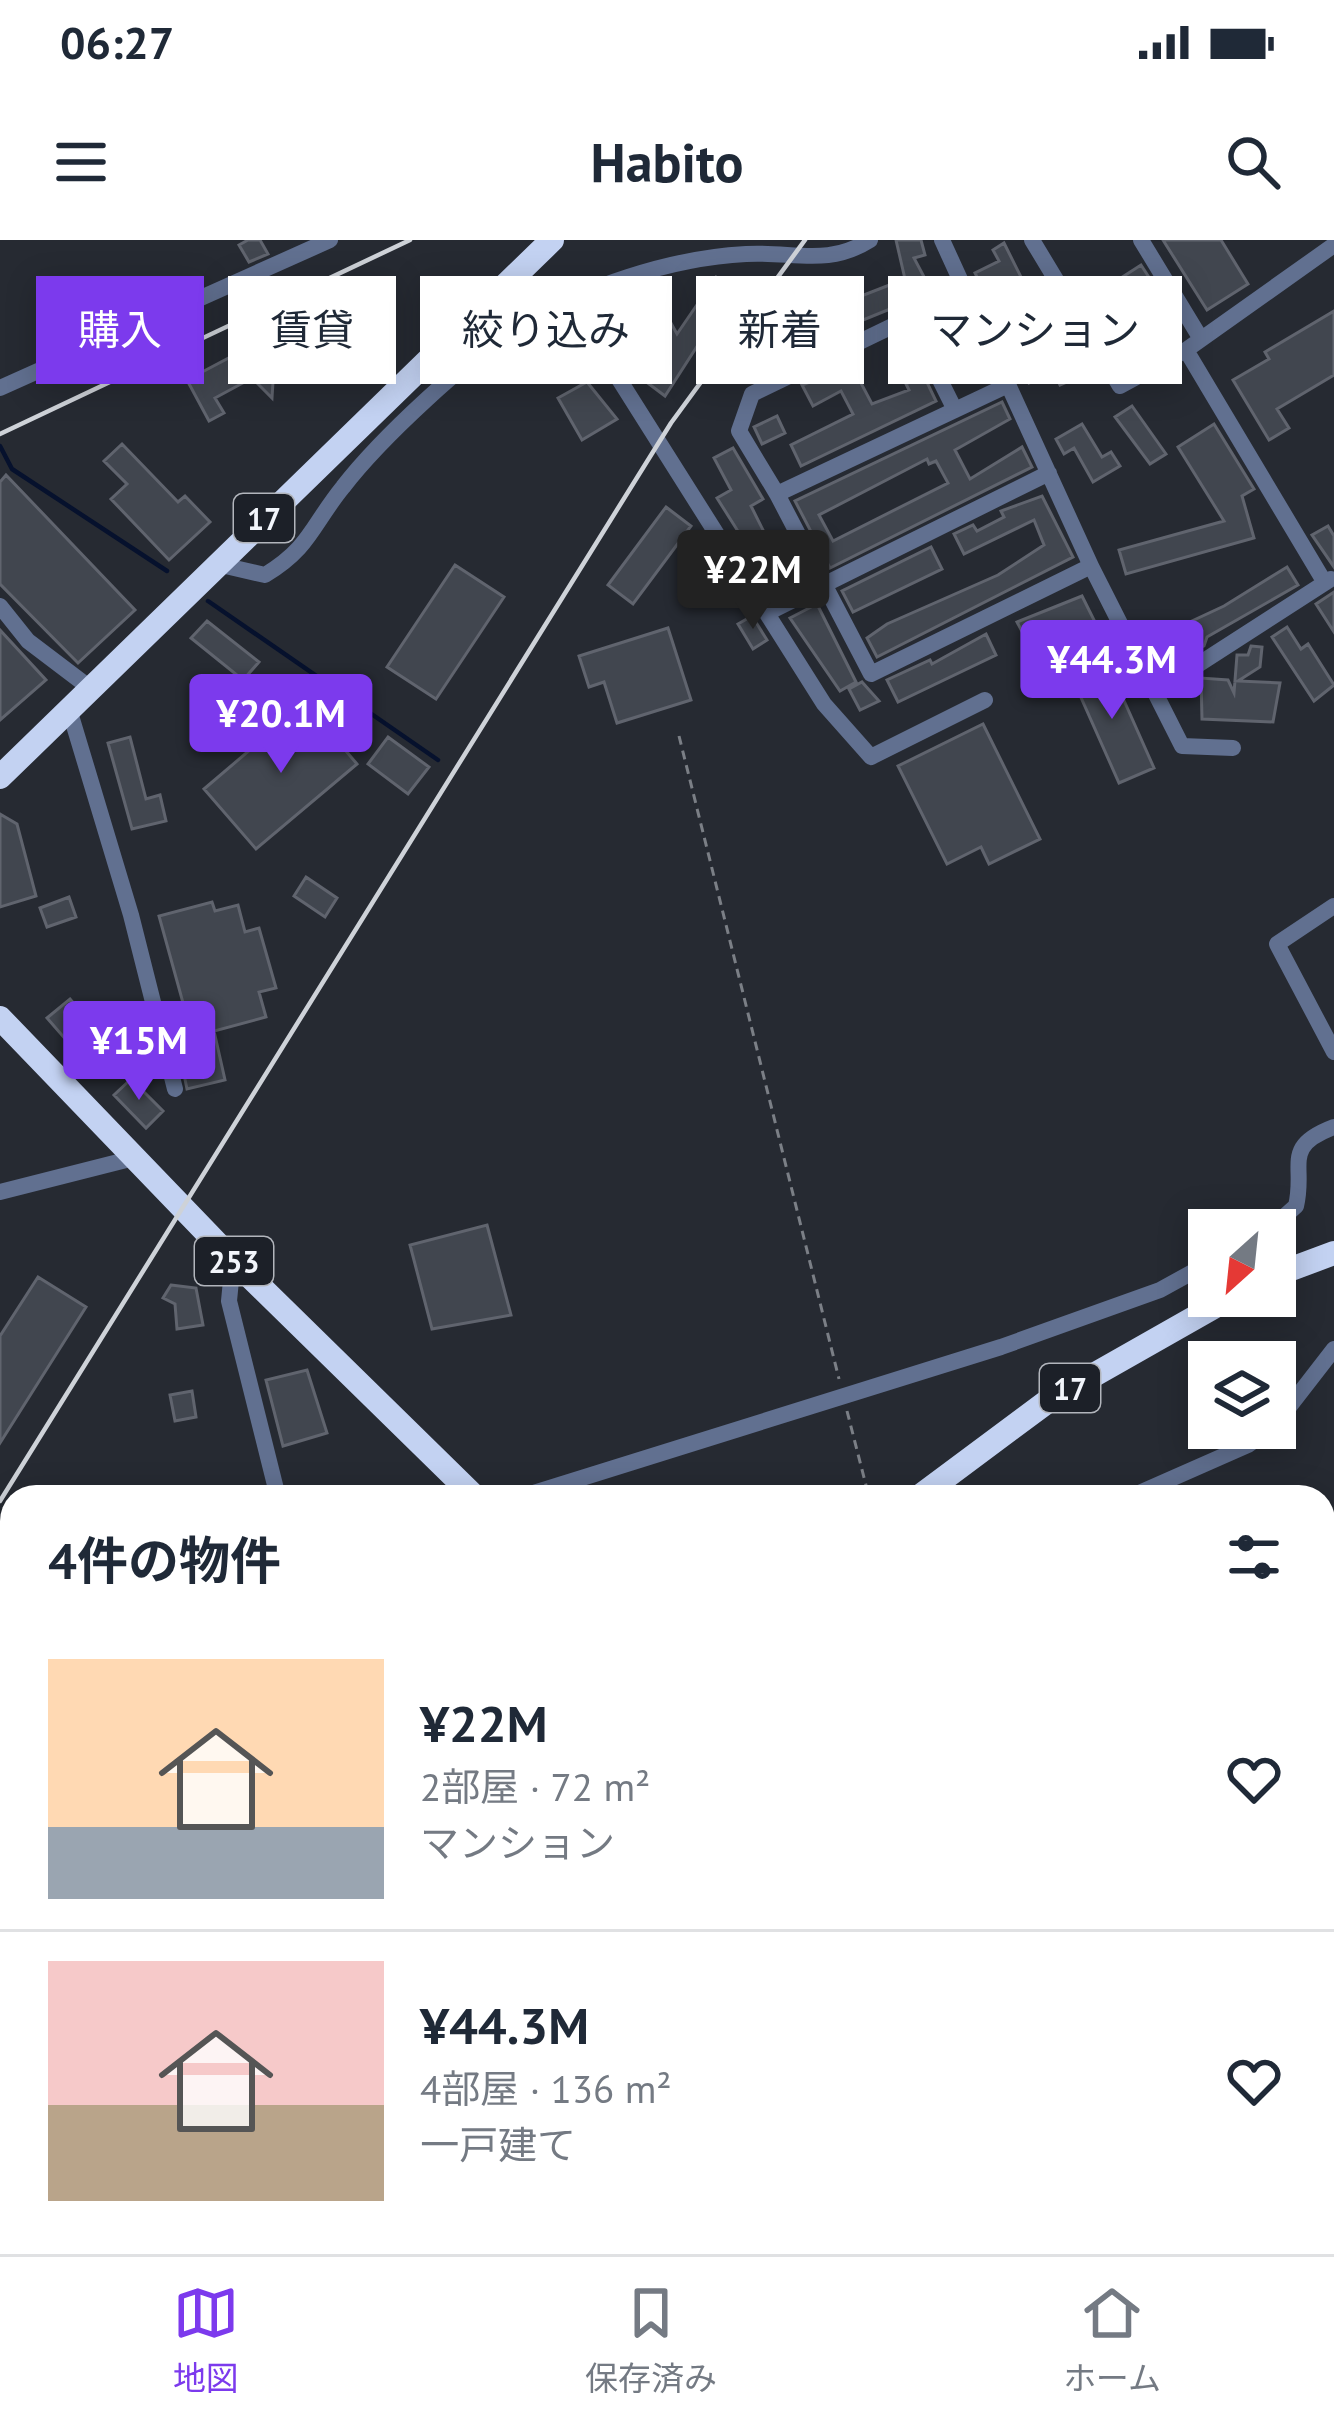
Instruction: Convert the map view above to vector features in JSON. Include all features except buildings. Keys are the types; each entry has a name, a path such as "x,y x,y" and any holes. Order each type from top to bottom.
{"highway":[{"name":"17","path":"0,777 552,240"},
{"name":"253","path":"0,1018 233,1261 463,1485"},
{"path":"1296,1267 1334,1253"},
{"name":"17","path":"935,1485 1048,1401 1196,1317"}],"street":[{"path":"0,388 330,240"},
{"path":"635,276 746,254 827,260 870,240"},
{"path":"942,240 1091,566 1182,746 1233,748"},
{"path":"1031,240 1120,386 1194,345 1334,245"},
{"path":"1141,240 1194,345 1330,580 1196,666 1149,681"},
{"path":"955,410 909,318 752,394 739,431 871,674 1091,566"},
{"path":"217,563 265,575 297,556 344,486 449,384"},
{"path":"622,384 824,704 871,757 985,700"},
{"path":"777,494 1008,386"},
{"path":"767,613 1048,473"},
{"path":"0,607 28,641 90,688"},
{"path":"69,709 131,915 175,1089"},
{"path":"1334,906 1277,944 1334,1052"},
{"path":"1293,1209 1300,1150 1308,1139 1334,1127"},
{"path":"0,1192 134,1158"},
{"path":"233,1261 229,1301 275,1485"},
{"path":"560,1485 1119,1306 1188,1273"},
{"path":"1296,1398 1334,1349"},
{"path":"1157,1485 1238,1449"}],"path":[{"path":"679,736 866,1485"}],"waterway":[{"path":"0,446 12,469 167,571"},
{"path":"208,601 438,760"}],"railway":[{"path":"0,434 410,240"},
{"path":"10,1485 671,423 805,240"}]}
